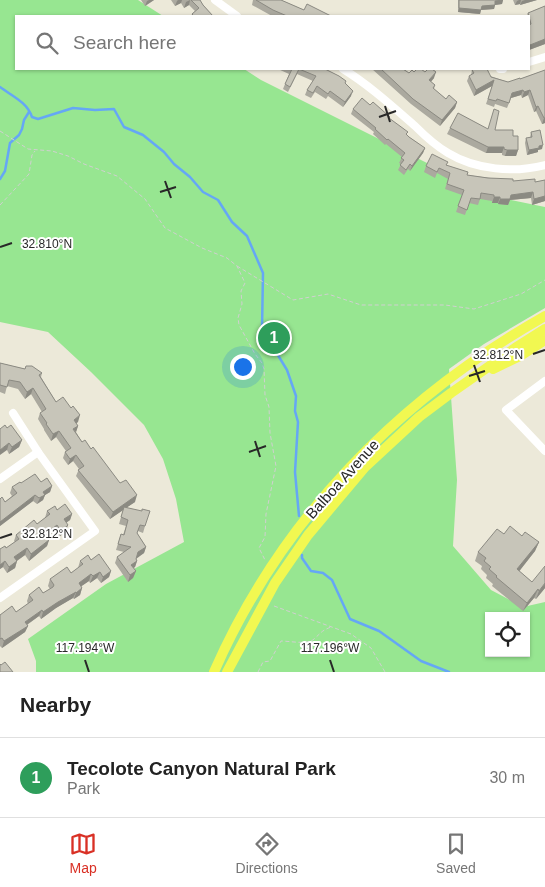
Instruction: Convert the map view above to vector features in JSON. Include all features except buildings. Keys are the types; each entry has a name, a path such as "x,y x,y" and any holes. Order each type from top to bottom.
{"main road":[{"name":"Balboa Avenue","path":"214,672 268,570 297,529 363,453 414,406 459,371 521,329 545,316"},
{"name":"Balboa Avenue","path":"228,672 275,583 308,535 365,467 420,417 461,385 514,348 545,330"},
{"path":"461,385 520,356 545,340"}],"street":[{"path":"215,0 236,15"},
{"path":"530,62 545,57"},
{"path":"345,70 362,80 449,153 467,161 495,168 515,170 545,166"},
{"path":"545,380 506,410 545,451"},
{"path":"0,598 95,531 38,452 13,413"},
{"path":"0,479 38,452"}],"path":[{"path":"0,131 28,149 52,151 117,176 145,199 165,228 202,248 227,258 293,300 328,294 361,305 444,305 474,309 521,294 545,280"},
{"path":"0,205 29,174 32,155 35,151"},
{"path":"237,266 244,283 241,291 242,304 238,318 239,325 264,369 265,395 269,407 270,434 276,466 266,514 265,537 259,548 268,570"},
{"path":"264,603 352,634 371,648 385,672"},
{"path":"258,672 263,662 270,661 281,641 309,642 314,640 319,633 333,627"}],"green space":[{"path":"0,0 138,0 161,15 15,15 15,70 246,70 261,80 451,175 511,200 545,207 545,308 484,344 449,369 457,480 453,546 491,590 523,607 545,602 545,672 36,672 36,661 28,639 106,584 184,542 176,499 163,459 144,425 48,332 0,322"}],"waterway":[{"path":"0,87 23,103 32,117 38,119 73,108 114,109 124,127 143,135 164,152 203,192 218,200 232,222 247,236 263,273 262,329 287,370 296,396 295,411 298,422 295,472 299,516"},
{"path":"0,179 5,171 10,143 19,135 29,112"},
{"path":"302,555 311,571 323,573 332,580 350,619 379,631 421,661 449,672"}],"place":[{"name":"Tecolote Canyon Natural Park","path":"274,338"}]}
